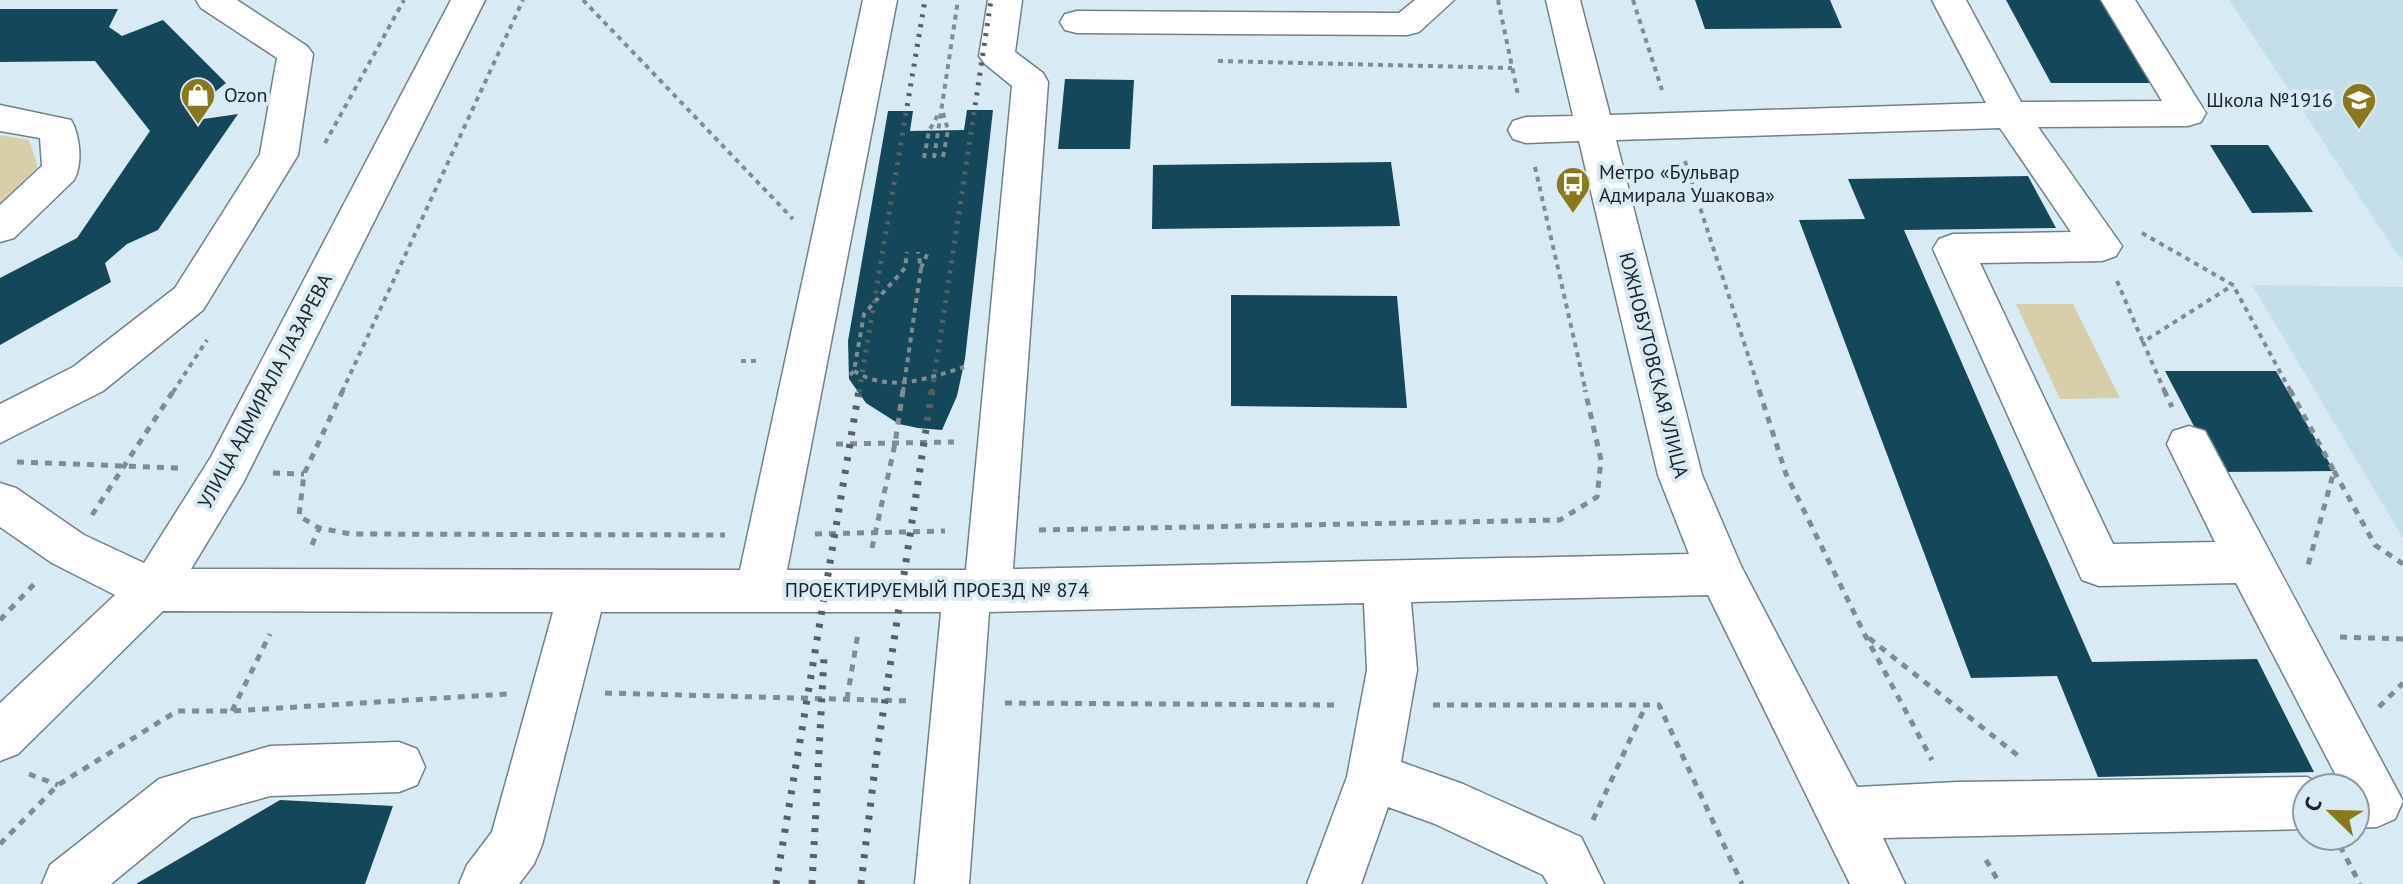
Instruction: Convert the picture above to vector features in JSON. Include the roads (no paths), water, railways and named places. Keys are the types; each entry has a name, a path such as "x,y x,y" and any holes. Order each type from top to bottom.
{"street":[{"path":"0,425 88,379 189,299 279,155 295,54 213,0"},
{"name":"УЛИЦА АДМИРАЛА ЛАЗАРЕВА","path":"0,737 153,590 227,470 468,0"},
{"path":"759,591 880,0"},
{"path":"942,884 959,703 999,441 1030,82 997,56 1005,0"},
{"path":"1077,22 1407,24 1437,0"},
{"name":"ЮЖНОБУТОВСКАЯ УЛИЦА","path":"1563,0 1680,475 1721,574 1878,884"},
{"path":"1949,0 2010,115 2121,239 1953,249 2099,565 2249,562"},
{"path":"1526,130 2010,115 2188,113 2118,0"},
{"path":"0,118 58,129 61,170 0,228"},
{"path":"2189,444 2361,772"},
{"path":"8,482 68,549 153,590"},
{"name":"ПРОЕКТИРУЕМЫЙ ПРОЕЗД № 874","path":"153,590 978,591 1721,574"},
{"path":"1334,884 1373,777 1392,670 1386,582"},
{"path":"486,884 515,845 583,590"},
{"path":"69,884 177,797 270,771 399,767"},
{"path":"1373,777 1445,802 1562,856 1573,878"},
{"path":"1841,814 1958,808 2291,803"}],"railway":[{"path":"859,392 925,0"},
{"path":"932,392 991,0"},
{"path":"776,884 859,390"},
{"path":"861,884 876,759 932,390"},
{"path":"812,884 824,657"}],"place":[{"name":"Ozon","path":"198,126"},
{"name":"Школа №1916","path":"2359,131"},
{"name":"Метро «Бульвар Адмирала Ушакова»","path":"1573,215"}]}
